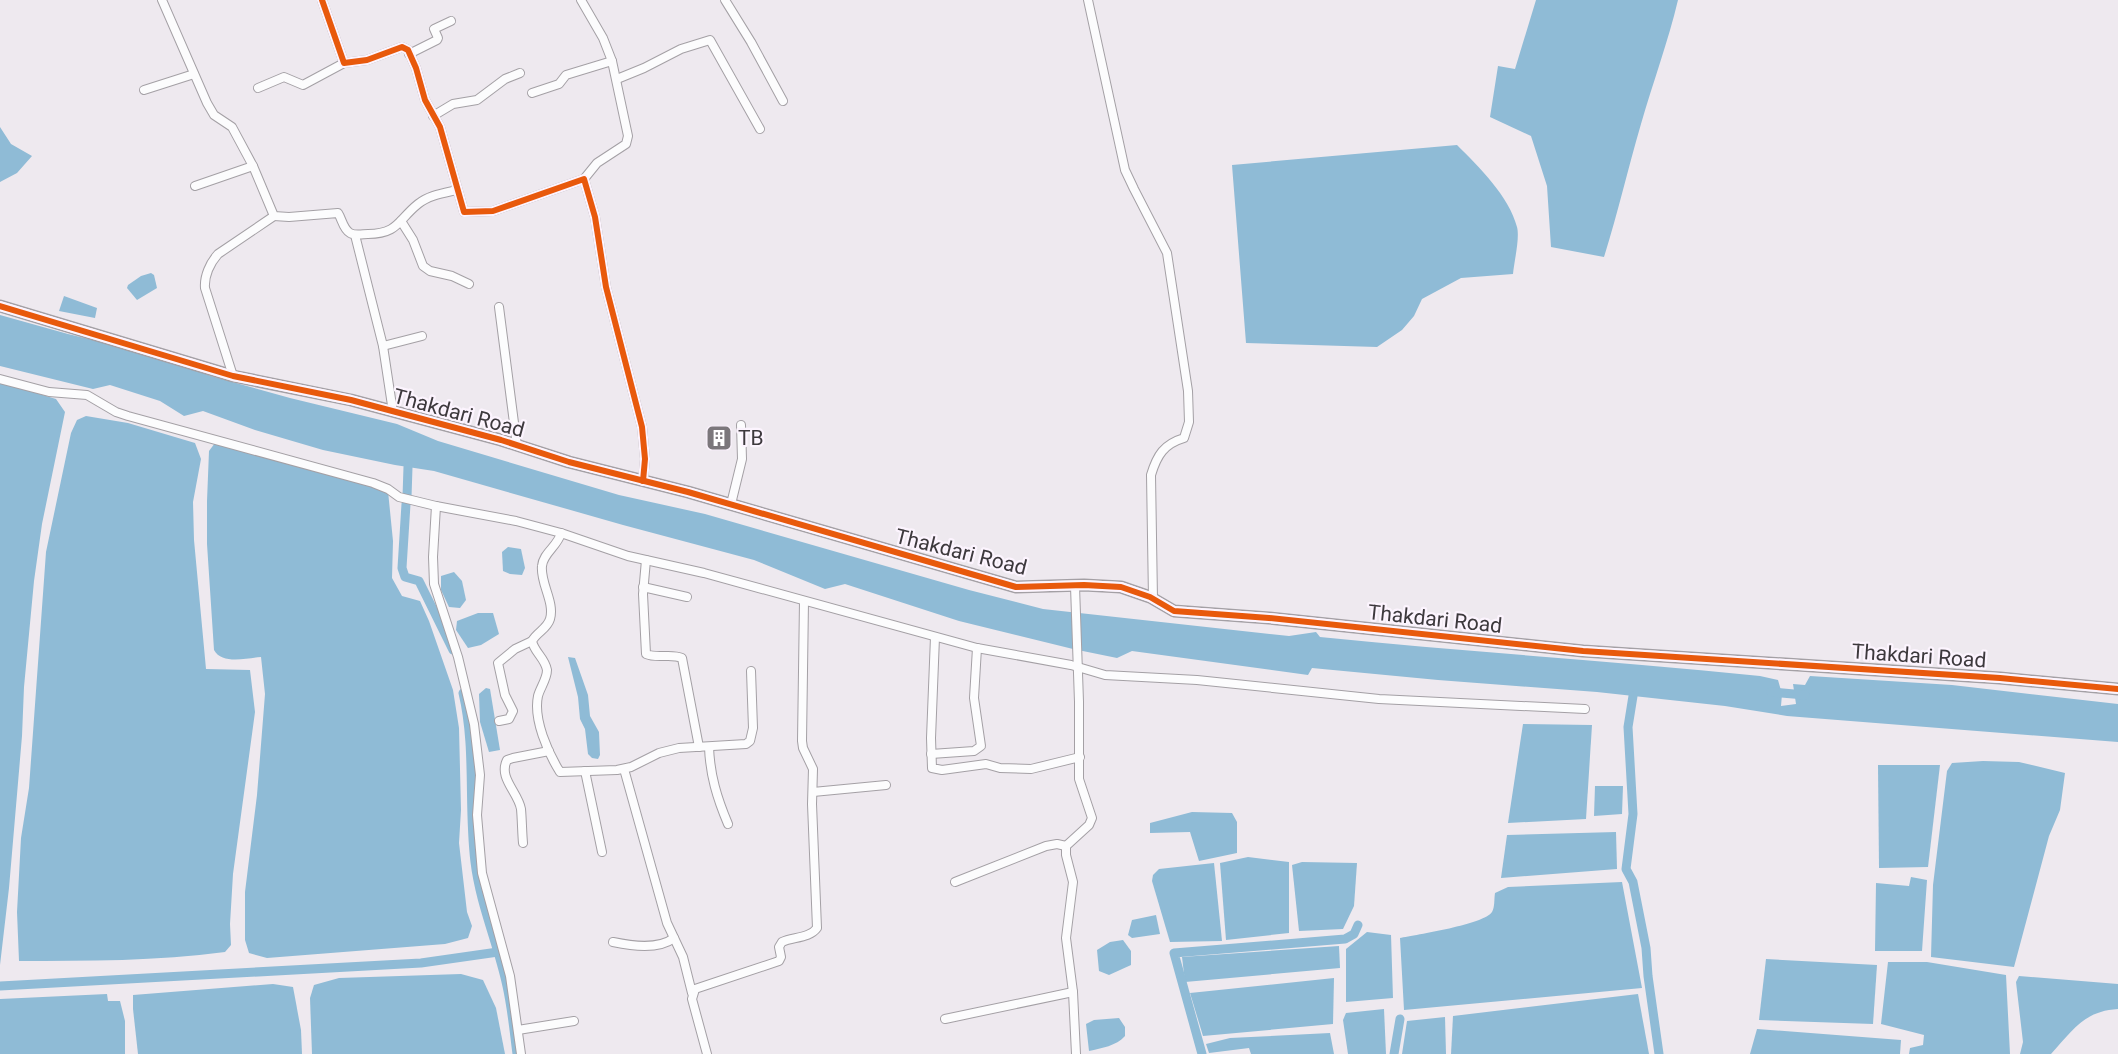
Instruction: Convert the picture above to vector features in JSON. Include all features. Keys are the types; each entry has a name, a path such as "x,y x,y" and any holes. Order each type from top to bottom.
{"street":[{"path":"162,0 212,112 232,127 253,166 274,216"},
{"path":"322,0 344,63"},
{"path":"258,88 284,78 303,85 344,63 367,60 402,47 405,48 416,68 425,100 443,136 464,212 493,212 584,179 597,163 628,141 612,61 603,38 581,0"},
{"path":"725,0 783,101"},
{"path":"1088,0 1125,170 1167,253 1188,391 1189,422 1184,438 1165,447 1156,459 1151,475 1153,599"},
{"path":"410,54 437,40 434,29 451,21"},
{"path":"617,79 681,49 710,40 760,129"},
{"path":"532,93 559,84 566,75 612,61"},
{"path":"434,116 453,104 477,100 505,79 520,73"},
{"path":"144,90 194,74"},
{"path":"195,186 253,166"},
{"path":"584,179 595,217 606,287 642,427 645,459 643,481"},
{"path":"233,376 206,288 205,277 213,259 218,254 274,216 338,213 346,229 355,235 388,232 423,200 457,190"},
{"path":"402,221 413,240 423,266 430,271 452,276 469,284"},
{"path":"355,235 383,346 393,412"},
{"name":"Thakdari Road","path":"0,306 233,376 351,400 569,462 731,504 1016,587 1121,587 1153,599 1174,611 1269,618 1583,651 2000,678 2118,689"},
{"path":"499,307 517,446"},
{"path":"383,346 422,336"},
{"path":"0,379 49,392 87,395 116,412 128,416 373,483 388,489 399,497 561,534 646,560 704,573 977,648 1076,667 1105,675 1197,680 1379,699 1585,709"},
{"path":"731,504 742,459 741,425"},
{"path":"436,506 434,584 458,657 474,723 480,775 477,806 482,873 510,976 521,1054"},
{"path":"499,721 509,719 513,711 505,695 498,663 515,649 532,641 544,629 550,618 542,564 557,545 561,534"},
{"path":"646,560 643,587 646,654 682,658 699,747"},
{"path":"1075,586 1079,779 1092,818 1089,825 1066,846 1073,882 1066,938 1073,992 1076,1054"},
{"path":"643,587 687,597"},
{"path":"692,993 699,987 779,961 781,957 779,947 782,942 815,932 818,920 813,769 802,741 804,602"},
{"path":"935,637 930,754 932,768 942,770 986,765 1031,769 1080,758"},
{"path":"532,641 535,651 547,669 537,706 541,729 560,771 624,769 660,753 679,748 737,746 750,741 753,728 751,671"},
{"path":"930,754 974,751 981,747 974,698 977,648"},
{"path":"709,747 711,775 728,824"},
{"path":"523,843 521,810 508,782 505,766 507,760 549,751"},
{"path":"624,769 667,923 683,957 707,1054"},
{"path":"585,771 602,852"},
{"path":"813,792 886,784"},
{"path":"955,882 1046,846 1056,844 1066,846"},
{"path":"613,942 638,946 661,944 674,938"},
{"path":"945,1019 1073,992"},
{"path":"518,1030 574,1021"}],"water":[{"path":"1536,0 1678,0 1604,257 1551,247 1547,186 1531,136 1490,117 1498,66 1515,69"},
{"path":"0,127 11,144 32,156 17,173 0,182"},
{"path":"1457,145 1500,193 1513,215 1518,237 1513,274 1461,278 1422,299 1414,316 1402,330 1377,347 1246,343 1232,165"},
{"path":"151,273 154,275 157,288 137,300 127,288 128,285 141,276"},
{"path":"64,296 97,308 95,318 59,311"},
{"path":"0,315 155,355 211,376 290,398 397,424 438,441 619,495 705,514 1043,609 1289,636 1316,632 1320,637 1760,676 1778,680 1782,694 1781,706 1796,704 1793,684 1805,685 1810,676 1952,685 2118,704 2118,742 1787,716 1725,706 1597,692 1312,668 1308,675 1132,651 1117,658 959,621 845,584 825,589 754,560 434,471 323,450 255,430 203,411 184,416 160,401 110,385 93,389 0,366"},
{"path":"0,382 56,399 65,412 42,524 34,581 9,888 0,965"},
{"path":"86,416 128,423 195,443 201,459 193,502 194,540 206,669 250,670 255,712 233,874 231,945 225,952 148,959 19,961 17,912 21,838 29,788 46,552 71,433 77,420"},
{"path":"215,443 388,491 393,541 392,578 402,596 420,601 453,690 459,728 461,810 459,843 467,912 472,926 468,938 445,944 267,958 249,953 245,940 245,892 257,795 265,694 261,657 229,659 218,655 214,650 207,544 207,501 209,451"},
{"path":"508,547 521,549 525,568 522,575 503,571 502,552"},
{"path":"454,572 462,581 466,600 460,608 449,607 441,590 441,576"},
{"path":"478,613 493,613 499,634 481,645 468,648 456,630 457,621"},
{"path":"568,657 575,658 588,695 590,716 599,732 600,755 598,759 588,754 585,729 580,719 578,697"},
{"path":"486,688 490,689 500,750 489,752 480,722 479,694"},
{"path":"1523,724 1592,725 1586,819 1508,823"},
{"path":"2019,762 2065,773 2060,810 2049,836 2014,967 1931,957 1933,885 1947,771 1952,763"},
{"path":"1878,765 1940,765 1928,867 1879,868"},
{"path":"1595,786 1623,786 1622,814 1594,816"},
{"path":"1192,812 1232,813 1237,822 1237,853 1199,861 1190,832 1150,833 1150,823"},
{"path":"1616,832 1617,869 1501,878 1507,835"},
{"path":"1248,857 1289,862 1289,933 1226,940 1220,863"},
{"path":"1302,862 1357,863 1354,906 1343,929 1299,931 1292,865"},
{"path":"1214,863 1222,941 1170,942 1152,881 1153,875 1159,869"},
{"path":"1911,877 1927,880 1922,951 1875,951 1876,883 1909,886"},
{"path":"1622,882 1642,988 1404,1010 1400,938 1477,921 1492,912 1495,893 1508,887"},
{"path":"1156,915 1160,934 1132,938 1128,935 1132,920"},
{"path":"1367,932 1391,935 1393,998 1346,1002 1346,949"},
{"path":"1123,940 1131,951 1131,965 1109,975 1099,971 1097,950 1110,942"},
{"path":"1339,946 1340,968 1185,982 1182,957"},
{"path":"1766,959 1877,965 1873,1024 1759,1020"},
{"path":"1888,962 1927,962 2006,975 2010,1054 1909,1054 1910,1048 1923,1045 1924,1035 1881,1024"},
{"path":"461,974 483,980 496,1008 505,1054 312,1054 310,998 314,985 339,978"},
{"path":"2019,976 2118,984 2118,1009 2096,1014 2080,1023 2051,1054 2020,1054 2023,1042 2016,982"},
{"path":"1334,978 1333,1024 1203,1036 1190,993"},
{"path":"273,984 293,987 301,1030 302,1054 138,1054 133,995"},
{"path":"107,994 108,1001 120,1001 125,1021 125,1054 0,1054 0,999"},
{"path":"1638,994 1649,1054 1451,1054 1453,1016"},
{"path":"1384,1009 1386,1054 1348,1054 1343,1020 1346,1013"},
{"path":"1445,1017 1446,1054 1402,1054 1407,1021"},
{"path":"1119,1018 1125,1027 1125,1036 1104,1048 1089,1051 1086,1024 1094,1020"},
{"path":"1757,1029 1901,1040 1900,1054 1750,1054"},
{"path":"1330,1033 1334,1054 1251,1054 1249,1048 1209,1053 1206,1044 1230,1038"}],"waterway":[{"path":"407,497 408,467"},
{"path":"406,504 402,568 405,577 419,581 453,650"},
{"path":"1771,692 1805,695"},
{"path":"463,693 471,756 473,841 477,878 507,986 517,1054"},
{"path":"1633,696 1628,727 1633,814 1626,869 1633,882 1646,948 1659,1054"},
{"path":"1202,1054 1174,953 1345,939 1354,934 1358,925"},
{"path":"0,986 421,963 498,952"},
{"path":"1394,1054 1400,1019"}],"cycle path":[{"path":"322,0 344,63 367,60 402,47 408,50 425,100 440,127 464,212 493,211 584,179 595,217 606,287 642,427 645,459 643,481"},
{"path":"0,306 233,376 351,400 501,440 569,462 688,492 1016,587 1084,585 1121,587 1150,597 1174,611 1269,618 1583,651 2000,678 2118,689"}],"place":[{"name":"TB","path":"719,438"}]}
